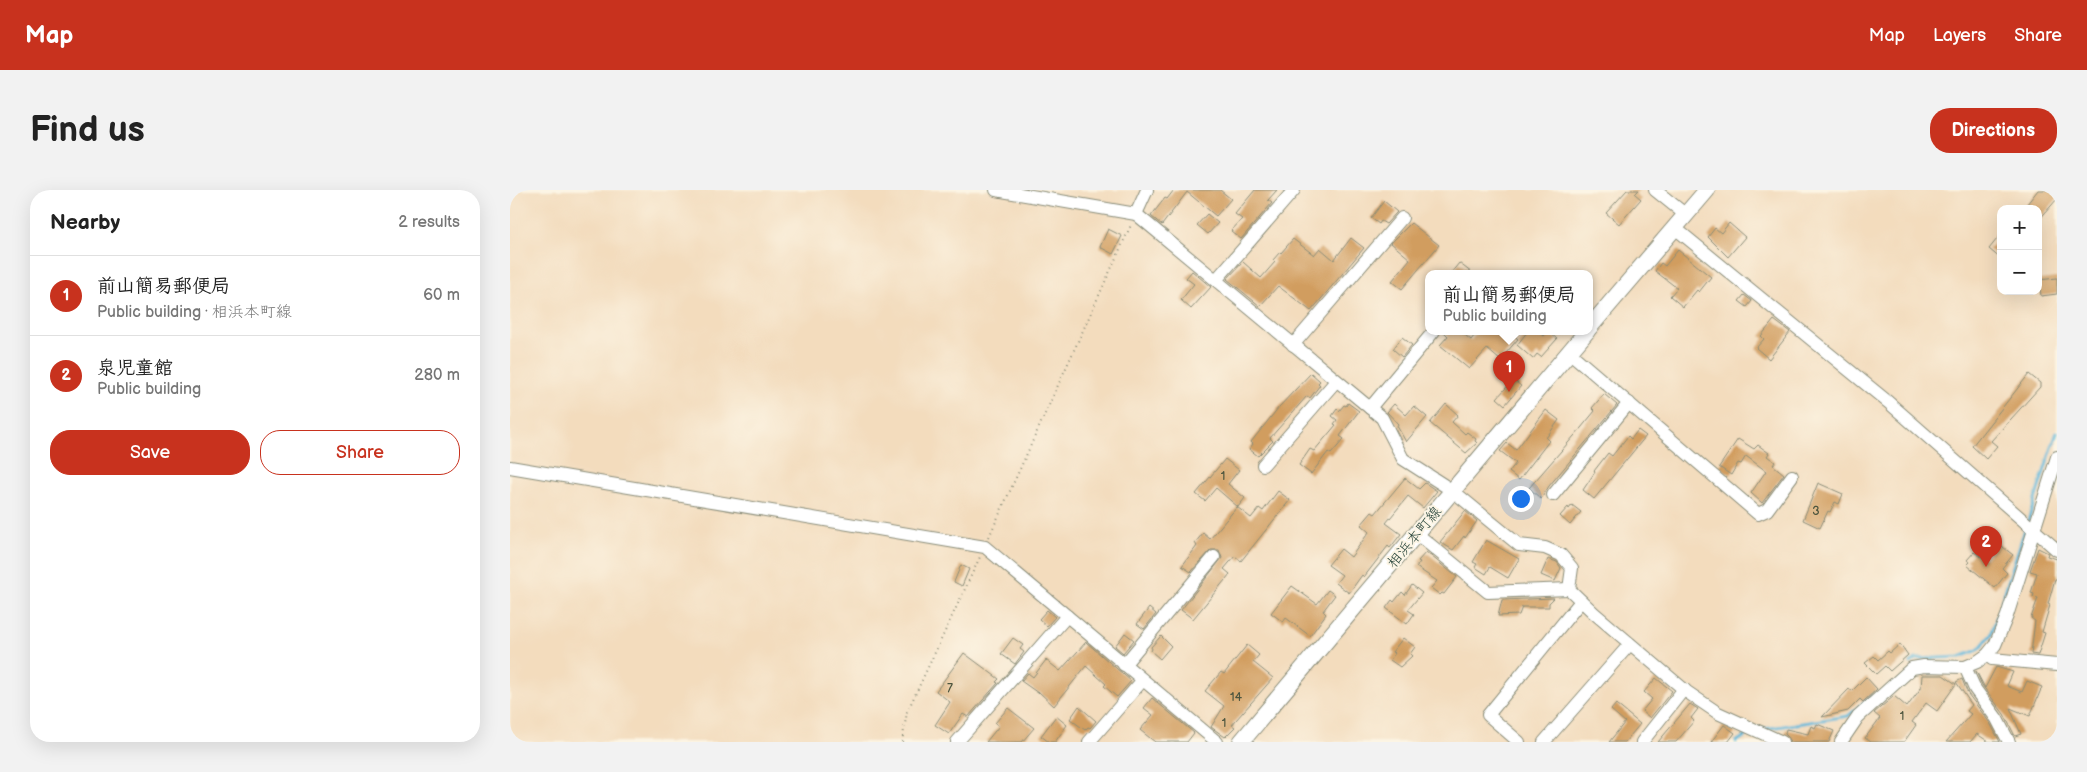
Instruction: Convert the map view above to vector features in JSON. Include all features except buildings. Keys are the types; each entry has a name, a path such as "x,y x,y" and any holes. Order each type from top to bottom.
{"main road":[{"name":"相浜本町線","path":"1593,323 1707,190"},
{"name":"相浜本町線","path":"1241,742 1583,335"}],"street":[{"path":"996,190 1136,214 1382,418 1403,459 1453,491 1519,545 1545,548 1560,555 1572,568 1569,589"},
{"path":"1136,214 1147,190"},
{"path":"1216,280 1294,190"},
{"path":"1655,190 1686,215"},
{"path":"1293,345 1402,218"},
{"path":"1675,228 1888,402 2057,550"},
{"path":"1370,408 1431,335"},
{"path":"1569,352 1758,514 1767,510 1792,476"},
{"path":"1263,465 1336,381"},
{"path":"1553,495 1629,403"},
{"path":"1842,742 1858,717 1912,668 1924,666 1965,667 1987,655 2001,634 2057,457"},
{"path":"510,467 985,547 1217,742"},
{"path":"1562,483 1573,491"},
{"path":"1417,534 1488,592 1569,589 1684,690 1718,713 1782,742"},
{"path":"1124,665 1214,556"},
{"path":"1519,742 1488,715 1581,600"},
{"path":"957,742 1067,616"},
{"path":"1544,742 1630,644"},
{"path":"1987,655 1992,659 2057,665"},
{"path":"1965,667 1975,689 1998,719 2009,742"},
{"path":"1088,742 1142,680"},
{"path":"1642,742 1684,690"}],"path":[{"path":"902,742 907,712 985,547 1136,214"}],"waterway":[{"path":"2028,521 2057,432"},
{"path":"1911,663 1916,659 1960,657 1978,650 1991,635 2026,526"},
{"path":"1764,729 1848,716 1872,696"},
{"path":"1736,742 1750,733"}],"place":[{"name":"前山簡易郵便局","path":"1509,392"},
{"name":"泉児童館","path":"1986,567"}]}
